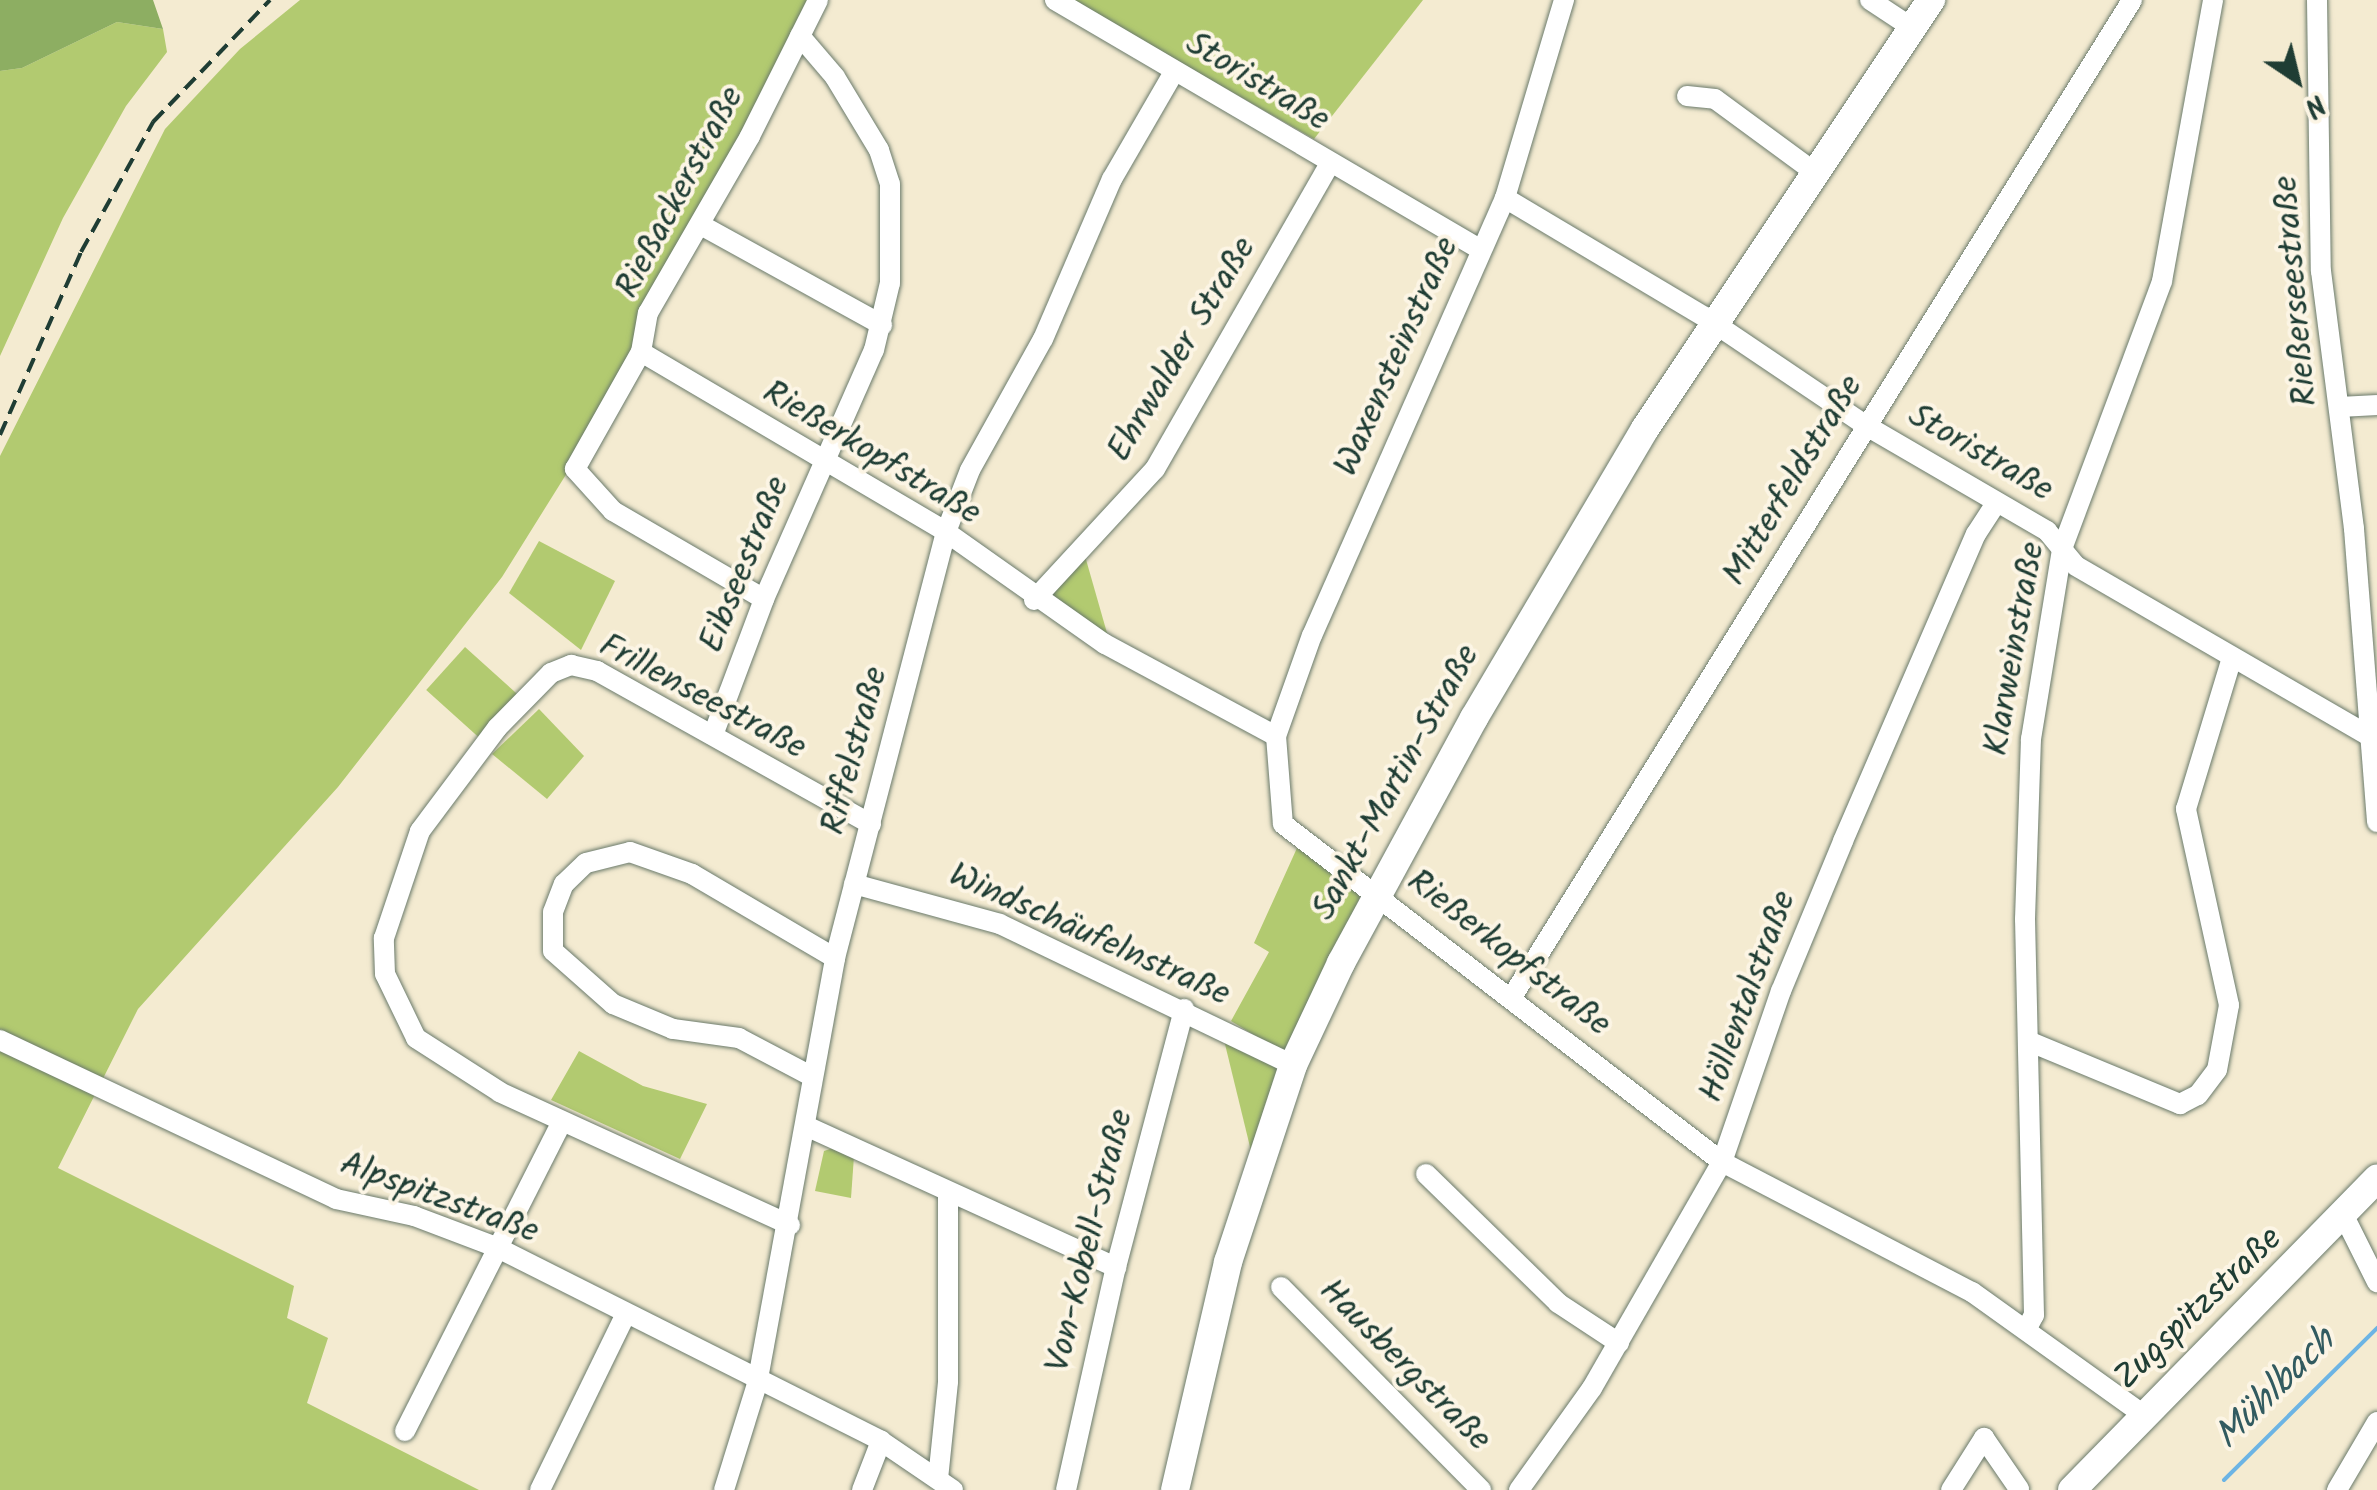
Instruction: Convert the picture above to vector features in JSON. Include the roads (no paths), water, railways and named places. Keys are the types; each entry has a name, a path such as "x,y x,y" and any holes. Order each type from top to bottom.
{"main road":[{"name":"Sankt-Martin-Straße","path":"1175,1490 1228,1262 1292,1065 1376,894 1474,718 1711,322 1931,0"},
{"name":"Zugspitzstraße","path":"2072,1490 2377,1179"}],"street":[{"name":"Rießackerstraße","path":"764,599 614,511 575,469 641,352 648,313 701,226 818,0"},
{"name":"Storistraße","path":"1054,0 1480,249"},
{"name":"Waxensteinstraße","path":"1276,736 1312,635 1505,198 1564,0"},
{"path":"1870,0 1911,28"},
{"name":"Mitterfeldstraße","path":"1512,997 1592,878 1866,426 2132,0"},
{"name":"Klarweinstraße","path":"2027,1328 2034,1315 2026,800 2062,549 2162,281 2213,0"},
{"name":"Rießerseestraße","path":"2317,0 2317,202 2340,407 2367,580 2368,736 2377,822"},
{"name":"Eibseestraße","path":"713,735 764,599 882,325 894,236 890,184 860,114 800,36"},
{"name":"Riffelstraße","path":"724,1490 757,1384 790,1225 812,1076 835,958 946,532 970,470 1043,339 1112,179 1174,72"},
{"path":"1686,96 1715,99 1813,171"},
{"name":"Ehrwalder Straße","path":"1034,600 1156,469 1330,163"},
{"name":"Storistraße","path":"1505,198 1711,322 1866,426 2047,531 2076,566 2368,736"},
{"path":"701,226 882,325"},
{"name":"Rießerkopfstraße","path":"641,352 823,463 946,532 1034,600 1276,736 1284,824 1299,842 1376,894 1722,1162 1933,1270 2027,1328 2144,1415"},
{"path":"2340,407 2377,405"},
{"name":"Höllentalstraße","path":"1519,1490 1618,1343 1722,1162 1781,991 1976,534 1996,503"},
{"path":"2028,1041 2180,1104 2217,1070 2229,1004 2186,809 2232,658"},
{"name":"Frillenseestraße","path":"790,1225 562,1122 416,1038 396,1006 385,974 384,938 406,863 420,832 497,728 551,673 571,664 597,671 870,824"},
{"path":"812,1076 739,1038 673,1029 612,1004 552,950 552,912 564,884 586,863 610,852 630,852 692,874 835,958"},
{"name":"Windschäufelnstraße","path":"854,884 1000,924 1292,1065"},
{"name":"Von-Kobell-Straße","path":"1066,1490 1116,1267 1184,1010"},
{"name":"Alpspitzstraße","path":"0,1040 336,1199 414,1216 496,1246 757,1384 881,1441 946,1484"},
{"path":"405,1431 562,1122"},
{"path":"806,1126 1116,1267"},
{"path":"1426,1174 1558,1303 1618,1343"},
{"path":"946,1484 948,1192"},
{"path":"2344,1216 2377,1282"},
{"name":"Hausbergstraße","path":"1281,1287 1481,1490"},
{"path":"540,1490 625,1316"},
{"path":"2337,1490 2377,1422"},
{"path":"1950,1490 1984,1438 2019,1490"},
{"path":"862,1490 881,1441"}],"waterway":[{"name":"Mühlbach","path":"2224,1480 2377,1328"}],"railway":[{"path":"0,435 81,252 153,122 270,0"}]}
